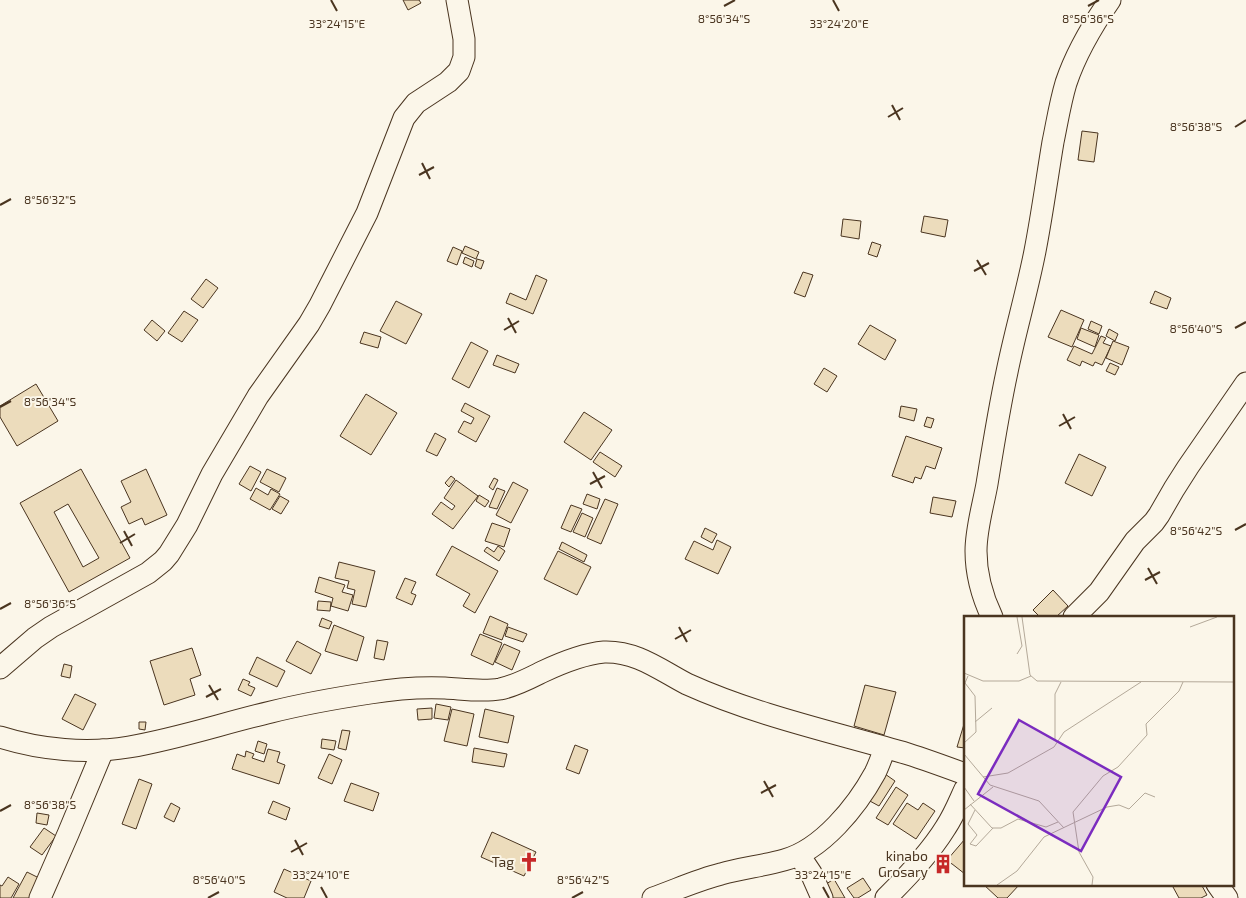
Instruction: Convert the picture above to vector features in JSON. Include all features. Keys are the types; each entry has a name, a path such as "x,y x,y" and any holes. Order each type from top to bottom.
{"street":[{"path":"0,668 51,627 148,573 163,561 175,546 212,474 258,396 305,330 320,305 367,213 404,118 416,103 448,82 459,71 464,58 464,39 457,0"},
{"path":"991,616 984,602 978,576 976,550 997,419 1035,250 1054,138 1066,83 1083,42 1110,0"},
{"path":"1075,616 1099,592 1135,540 1154,522 1188,467 1246,384"},
{"path":"0,737 15,742 63,750 103,750 129,747 271,712 369,693 402,689 443,688 499,690 519,684 564,662 586,655 606,652 627,654 649,662 682,681 735,704 824,732 885,748 964,774"},
{"path":"653,898 722,873 800,855 832,830 852,807 875,772 885,748"},
{"path":"40,898 103,750"},
{"path":"886,898 927,853 942,833 952,818 964,791"},
{"path":"800,855 811,873 822,898"},
{"path":"1218,886 1227,898"}],"building":[{"path":"403,0 419,0 421,3 408,10"},
{"path":"1082,131 1098,133 1094,162 1078,160"},
{"path":"924,216 948,220 945,237 921,232"},
{"path":"843,219 861,221 859,239 841,236"},
{"path":"872,242 881,245 877,257 868,254"},
{"path":"465,246 479,252 476,259 462,253"},
{"path":"453,247 462,251 457,265 447,261"},
{"path":"465,257 474,261 472,267 463,263"},
{"path":"477,259 484,261 481,269 475,266"},
{"path":"803,272 813,275 805,297 794,293"},
{"path":"536,275 547,280 533,314 506,303 510,293 526,300"},
{"path":"206,279 218,288 203,308 191,299"},
{"path":"1155,291 1171,298 1167,309 1150,303"},
{"path":"396,301 422,314 406,344 380,331"},
{"path":"1061,310 1084,320 1072,347 1048,337"},
{"path":"184,311 198,320 182,342 168,333"},
{"path":"152,320 165,331 157,341 144,330"},
{"path":"1091,321 1102,326 1099,334 1088,329"},
{"path":"870,325 896,340 885,360 858,344"},
{"path":"1081,328 1099,335 1095,347 1077,339"},
{"path":"1109,329 1118,334 1115,341 1106,336"},
{"path":"364,332 381,337 378,348 360,343"},
{"path":"1101,336 1106,338 1103,343 1111,346 1102,365 1095,362 1093,366 1082,361 1080,366 1067,360 1074,346 1092,354"},
{"path":"1113,341 1129,347 1122,365 1106,358"},
{"path":"471,342 488,351 469,388 452,379"},
{"path":"497,355 519,364 515,373 493,365"},
{"path":"1110,363 1119,367 1115,375 1106,371"},
{"path":"824,368 837,376 827,392 814,384"},
{"path":"36,384 58,421 17,446 0,417 0,406"},
{"path":"366,394 397,413 371,455 340,436"},
{"path":"465,403 490,416 476,442 458,432 464,421 471,424 474,418 461,411"},
{"path":"901,406 917,409 914,421 899,417"},
{"path":"584,412 612,430 591,460 564,442"},
{"path":"927,417 934,419 931,428 924,426"},
{"path":"435,433 446,439 437,456 426,451"},
{"path":"906,436 942,448 935,469 926,466 921,479 915,477 913,483 892,476"},
{"path":"600,452 622,466 615,477 593,462"},
{"path":"1079,454 1106,467 1092,496 1065,483"},
{"path":"250,466 261,472 251,491 239,484"},
{"path":"81,469 130,558 69,592 20,503","holes":["68,504 99,558 83,567 54,512"]},
{"path":"146,469 167,515 145,525 142,518 129,524 121,507 131,502 121,481"},
{"path":"267,469 286,478 279,492 260,482"},
{"path":"451,476 455,479 449,487 445,483"},
{"path":"494,478 498,480 493,490 489,487"},
{"path":"456,480 478,496 453,529 432,514 441,502 452,510 455,506 444,498"},
{"path":"513,482 528,490 511,523 496,515"},
{"path":"256,488 268,495 271,489 280,494 270,510 250,499"},
{"path":"497,488 505,491 497,509 489,507"},
{"path":"587,494 600,499 597,509 583,504"},
{"path":"479,495 489,501 485,507 476,501"},
{"path":"280,496 289,501 281,514 272,509"},
{"path":"933,497 956,501 952,517 930,513"},
{"path":"605,499 618,504 601,544 587,538"},
{"path":"571,505 582,509 571,532 561,528"},
{"path":"582,513 593,518 585,537 573,532"},
{"path":"492,523 510,529 504,547 485,541"},
{"path":"705,528 717,534 712,543 701,537"},
{"path":"717,540 731,547 718,574 685,559 694,541 713,550"},
{"path":"562,542 587,555 584,562 559,549"},
{"path":"452,546 498,571 475,613 463,606 470,594 436,575"},
{"path":"498,546 505,551 499,561 484,551 487,547 494,552"},
{"path":"558,551 591,567 577,595 544,579"},
{"path":"339,562 375,571 366,607 352,604 355,590 347,588 349,581 335,578"},
{"path":"319,577 345,585 342,592 353,595 348,611 331,606 333,598 315,592"},
{"path":"405,578 416,582 411,593 416,595 412,605 396,598"},
{"path":"1053,590 1068,606 1057,616 1039,616 1033,610"},
{"path":"318,601 331,602 330,611 317,610"},
{"path":"490,616 508,624 502,640 483,633"},
{"path":"322,618 332,622 329,629 319,626"},
{"path":"334,625 364,637 357,661 325,651"},
{"path":"508,627 527,634 523,642 505,636"},
{"path":"480,634 502,643 493,665 471,655"},
{"path":"377,640 388,642 384,660 374,658"},
{"path":"297,641 321,654 311,674 286,661"},
{"path":"504,644 520,651 512,670 495,662"},
{"path":"192,648 201,675 190,679 195,695 164,705 150,661"},
{"path":"257,657 285,671 277,687 249,674"},
{"path":"64,664 72,666 70,678 61,676"},
{"path":"243,679 250,682 248,685 255,688 251,696 238,690"},
{"path":"865,685 896,692 884,735 854,726"},
{"path":"75,694 96,704 83,730 62,719"},
{"path":"436,704 451,707 448,720 434,718"},
{"path":"432,708 432,719 418,720 417,709"},
{"path":"452,709 474,714 467,746 444,741"},
{"path":"485,709 514,716 508,743 479,737"},
{"path":"139,722 146,722 145,730 139,729"},
{"path":"964,724 964,748 957,747"},
{"path":"342,730 350,731 346,750 338,748"},
{"path":"322,739 336,741 334,750 321,748"},
{"path":"258,741 267,744 264,754 255,751"},
{"path":"575,745 588,750 579,774 566,769"},
{"path":"474,748 507,754 504,767 472,762"},
{"path":"268,749 280,752 277,762 285,765 279,784 232,769 237,754 245,757 246,751 254,754 252,758 264,762"},
{"path":"329,754 342,760 332,784 318,778"},
{"path":"885,774 895,781 879,806 868,800"},
{"path":"139,779 152,784 136,829 122,824"},
{"path":"351,783 379,793 373,811 344,801"},
{"path":"896,787 908,795 888,825 876,818"},
{"path":"273,801 290,808 286,820 268,813"},
{"path":"171,803 180,808 174,822 164,817"},
{"path":"907,803 918,810 923,803 935,811 916,839 893,824"},
{"path":"37,813 49,815 47,825 36,823"},
{"path":"44,828 56,836 42,855 30,847"},
{"path":"492,832 536,852 524,876 481,857"},
{"path":"964,840 964,873 947,860"},
{"name":"kinabo Grosary","path":"940,857 951,864 946,872 935,865"},
{"path":"284,869 311,881 304,898 287,898 274,892"},
{"path":"27,872 41,879 30,898 13,898"},
{"path":"8,877 19,884 11,898 0,898 0,885 2,886"},
{"path":"863,878 871,890 858,898 854,898 847,888"},
{"path":"834,879 845,898 831,898 823,886"},
{"path":"985,886 1018,886 1007,898 998,898"},
{"path":"1202,886 1207,895 1201,898 1179,898 1173,887"}],"place":[{"name":"Tag","path":"529,862"},
{"name":"kinabo Grosary","path":"943,864"}]}
